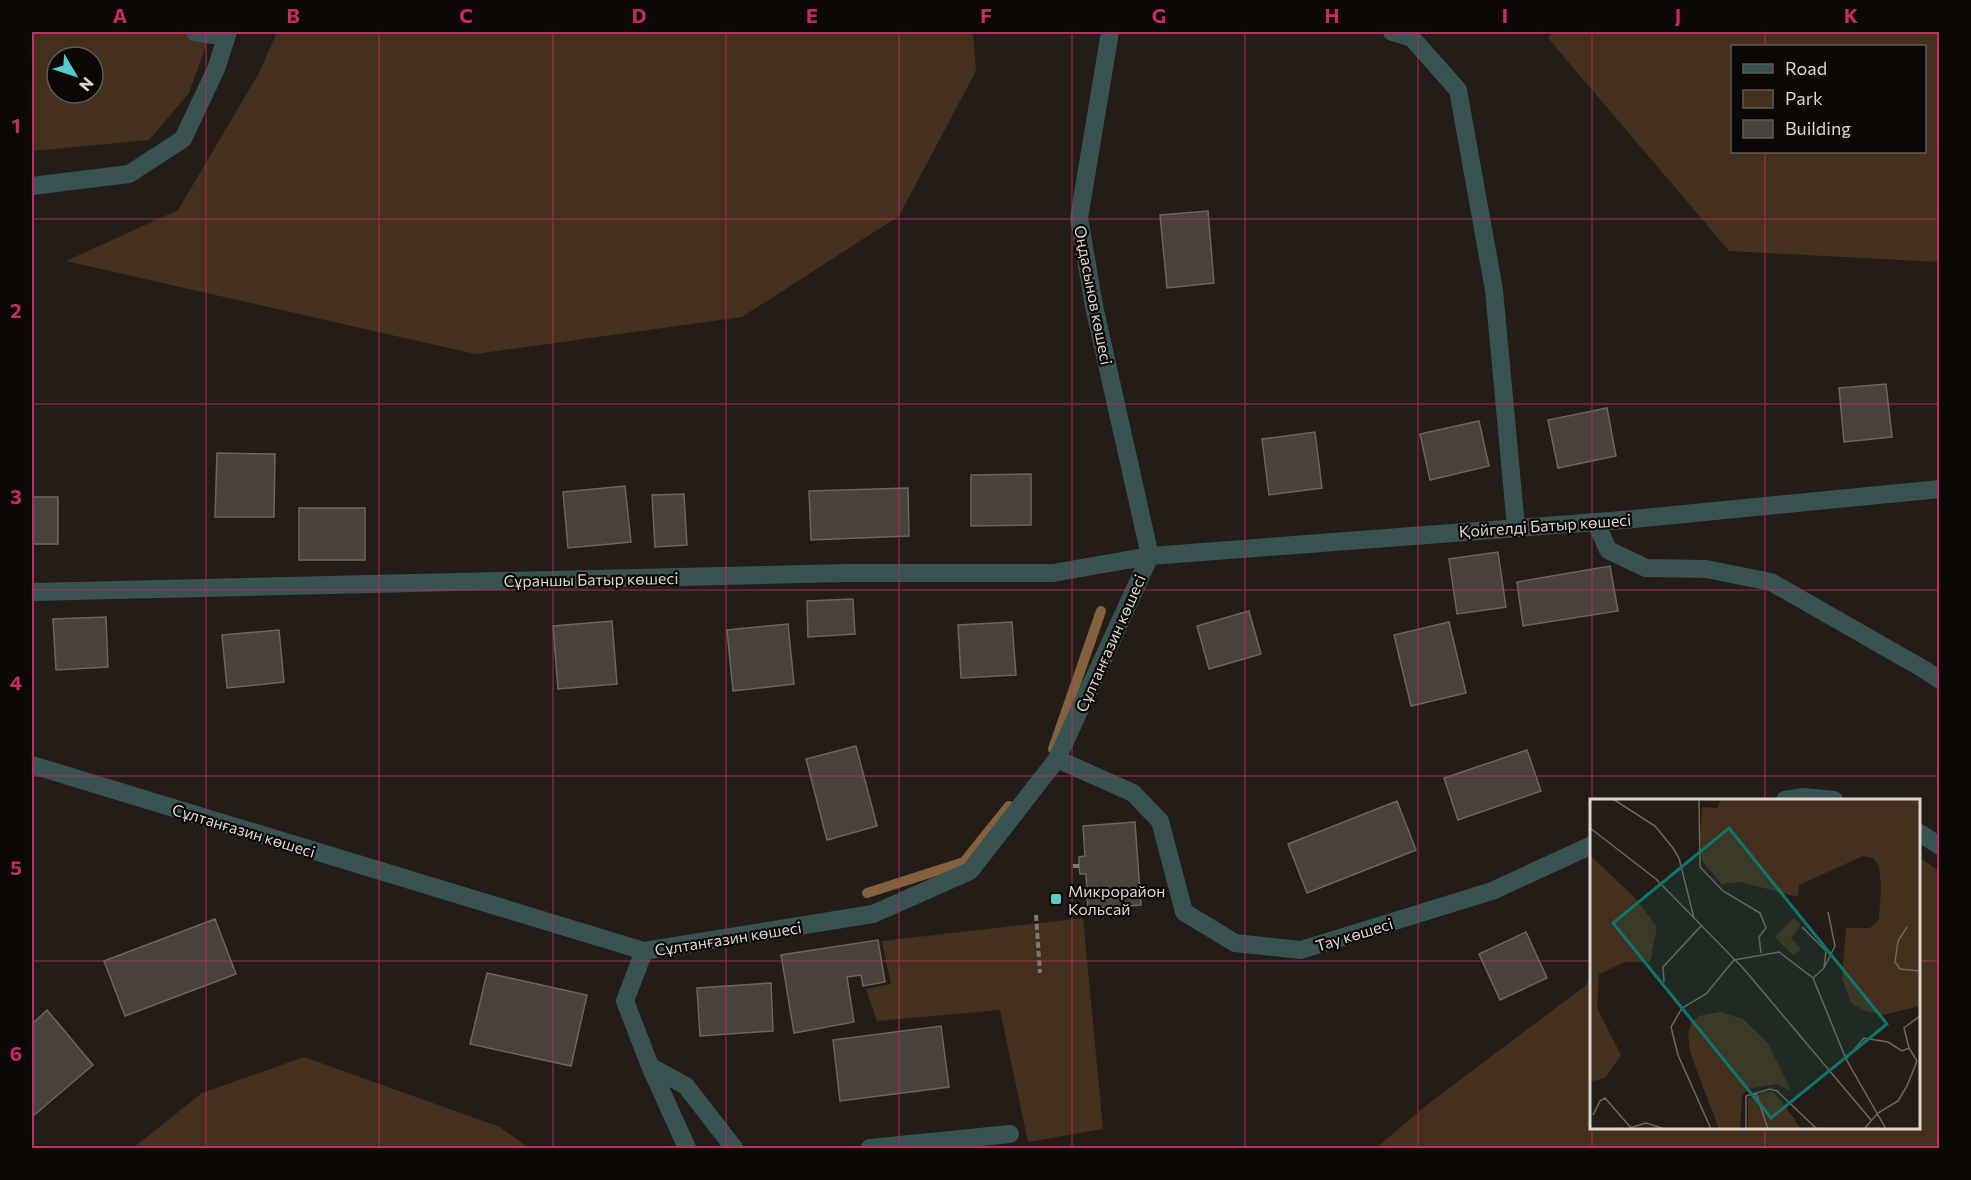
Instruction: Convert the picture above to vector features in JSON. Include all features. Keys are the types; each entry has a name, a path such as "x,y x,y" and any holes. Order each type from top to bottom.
{"street":[{"path":"32,186 129,174 183,139 216,69 227,34 195,32"},
{"name":"Оңдасынов көшесі","path":"1110,32 1079,218 1094,306 1150,556"},
{"path":"1392,32 1412,38 1458,90 1494,290 1516,527"},
{"name":"Қойгелді Батыр көшесі","path":"1150,556 1596,522 1940,489"},
{"path":"1596,522 1608,550 1646,568 1706,569 1771,582 1940,680"},
{"name":"Сұраншы Батыр көшесі","path":"32,592 847,573 1053,573 1150,556"},
{"name":"Сұлтанғазин көшесі","path":"32,765 644,951 873,914 970,871 1057,759 1150,556"},
{"name":"Тау көшесі","path":"1057,759 1133,793 1160,821 1184,912 1235,944 1301,950 1492,891 1590,846"},
{"path":"1794,799 1804,797 1819,799"},
{"path":"1920,833 1940,846"},
{"path":"644,951 626,1000 650,1066 687,1149"},
{"path":"650,1066 686,1086 734,1149"},
{"path":"870,1149 1010,1134"}],"path":[{"path":"1073,866 1079,866"},
{"path":"1036,915 1040,973"}],"green space":[{"path":"32,32 211,32 189,93 149,140 32,151"},
{"path":"277,32 973,32 976,71 899,216 742,317 475,354 66,261 178,210 259,73"},
{"path":"1553,32 1939,32 1939,262 1729,251 1548,38"},
{"path":"1920,858 1939,871 1939,1148 1376,1148 1428,1104 1585,986 1590,978 1590,1129 1920,1129"},
{"path":"1083,918 1103,1129 1028,1142 1000,1010 877,1021 866,989 891,984 882,941"},
{"path":"304,1057 500,1127 529,1148 133,1148 202,1093"}],"building":[{"path":"1208,211 1214,283 1167,288 1160,215"},
{"path":"1886,384 1892,437 1844,442 1839,388"},
{"path":"1607,408 1616,456 1558,468 1548,420"},
{"path":"1479,421 1489,466 1430,480 1420,434"},
{"path":"1315,432 1322,488 1269,495 1262,439"},
{"path":"217,453 275,454 274,517 215,517"},
{"path":"1031,474 1031,525 971,526 971,475"},
{"path":"625,486 631,542 568,548 563,492"},
{"path":"908,488 909,536 811,540 809,491"},
{"path":"684,494 687,545 655,547 652,495"},
{"path":"32,497 58,497 58,544 32,544"},
{"path":"299,508 365,508 365,560 299,560"},
{"path":"1498,552 1506,607 1457,614 1449,559"},
{"path":"1610,566 1618,611 1523,626 1517,582"},
{"path":"853,599 855,634 808,637 807,601"},
{"path":"1249,611 1261,654 1209,669 1197,626"},
{"path":"106,617 108,667 56,670 53,619"},
{"path":"612,621 617,684 558,689 553,626"},
{"path":"1012,622 1016,675 961,678 958,625"},
{"path":"1449,622 1466,693 1411,706 1394,635"},
{"path":"788,624 794,684 733,691 727,630"},
{"path":"279,630 284,682 227,688 222,635"},
{"path":"856,746 877,826 827,840 806,759"},
{"path":"1527,750 1541,791 1458,820 1444,778"},
{"path":"1397,801 1416,850 1307,893 1288,844"},
{"path":"1135,822 1141,905 1088,909 1086,874 1080,874 1079,866 1079,857 1085,856 1083,826"},
{"path":"215,919 236,974 125,1016 104,961"},
{"path":"1526,932 1547,978 1500,1000 1479,954"},
{"path":"878,940 885,982 863,986 861,975 847,977 854,1022 794,1033 781,955"},
{"path":"487,973 587,995 571,1066 470,1044"},
{"path":"771,983 773,1031 700,1036 697,988"},
{"path":"47,1010 93,1065 32,1117 32,1024"},
{"path":"941,1026 949,1087 840,1101 833,1040"}],"waterway":[{"path":"1053,749 1101,611"},
{"path":"867,893 964,862 1009,806"}],"place":[{"name":"Микрорайон Кольсай","path":"1056,899"}]}
